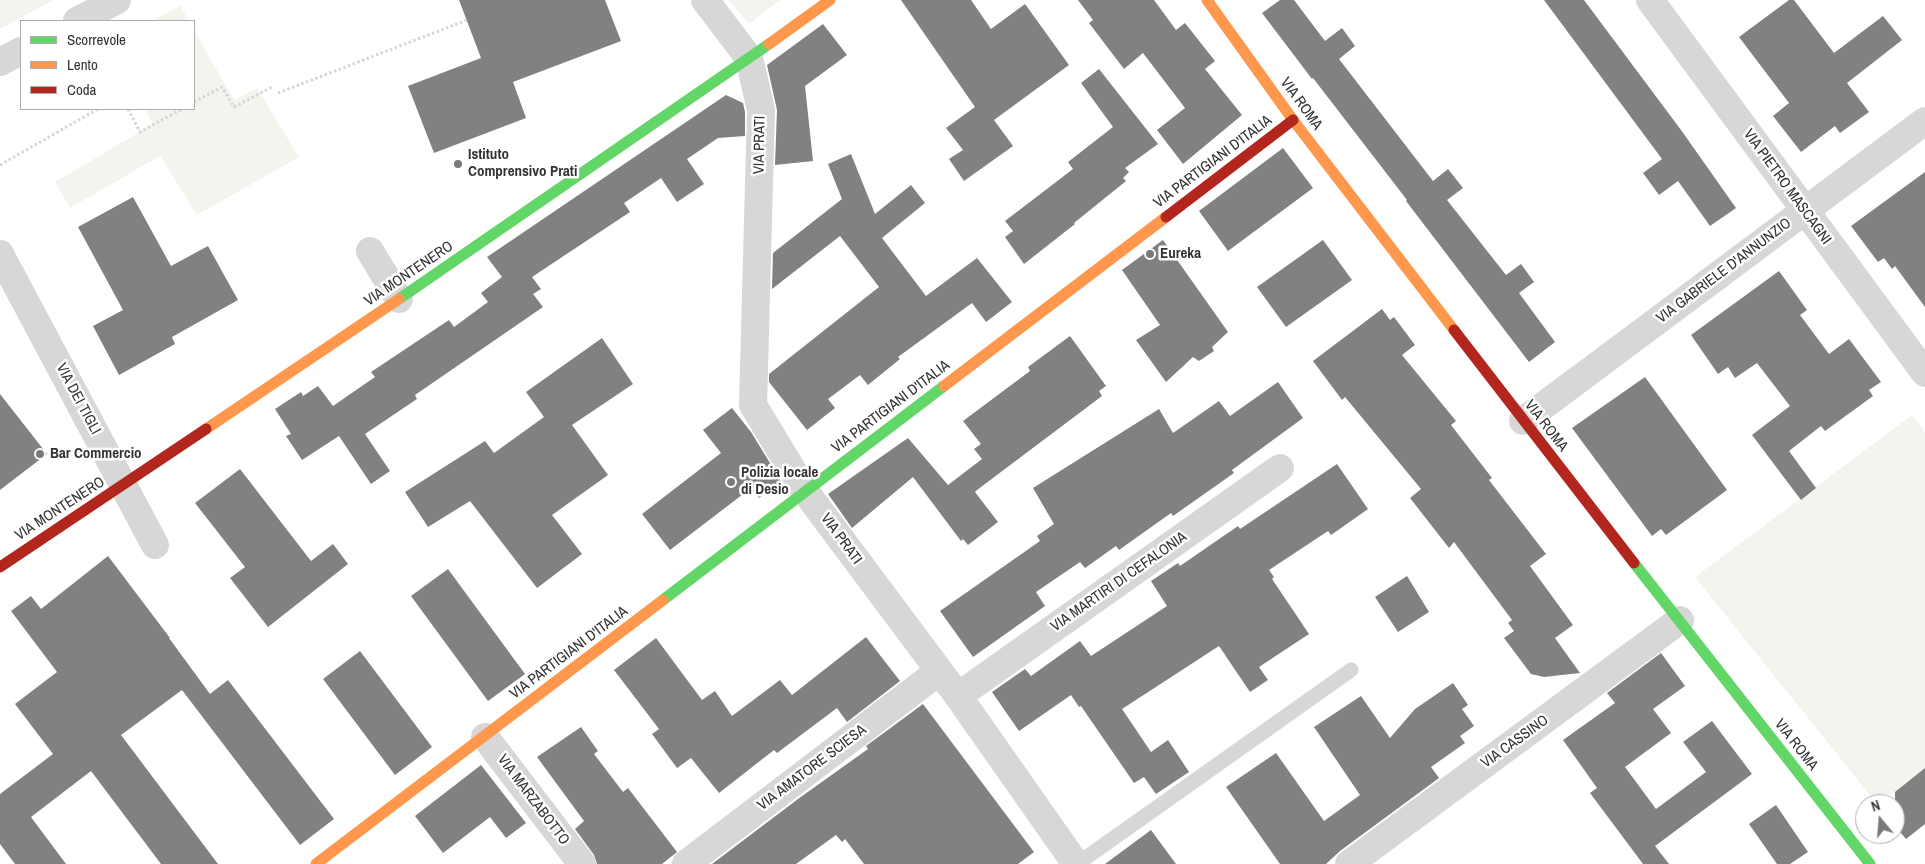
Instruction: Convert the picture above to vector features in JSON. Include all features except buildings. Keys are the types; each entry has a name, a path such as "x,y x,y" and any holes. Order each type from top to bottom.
{"street":[{"path":"79,20 117,0"},
{"name":"VIA PRATI","path":"705,0 749,58 761,110 753,405 805,491 938,672 958,696 1077,864"},
{"name":"VIA MONTENERO","path":"0,566 124,485 399,299 830,0"},
{"name":"VIA ROMA","path":"1206,0 1293,120 1523,421 1870,864"},
{"name":"VIA PIETRO MASCAGNI","path":"1650,0 1925,373"},
{"path":"0,62 20,52"},
{"name":"VIA PARTIGIANI D'ITALIA","path":"316,864 1293,120"},
{"name":"VIA GABRIELE D'ANNUNZIO","path":"1523,421 1925,120"},
{"path":"370,251 399,299"},
{"name":"VIA DEI TIGLI","path":"0,254 155,545"},
{"name":"VIA MARTIRI DI CEFALONIA","path":"958,696 1280,468"},
{"name":"VIA CASSINO","path":"1350,864 1680,620"},
{"name":"VIA AMATORE SCIESA","path":"686,864 938,672"},
{"name":"VIA MARZABOTTO","path":"485,737 582,864"}],"lane":[{"path":"1077,864 1351,670"}],"path":[{"path":"278,93 467,20"},
{"path":"195,101 222,87 234,107 274,86"},
{"path":"0,165 96,110"},
{"path":"129,110 140,132 180,110"}],"shaded area":[{"path":"0,0 53,0 0,29"},
{"path":"729,0 780,0 749,24"},
{"path":"180,6 188,20 153,20"},
{"path":"195,32 234,100 257,88 299,157 197,215 160,156 70,208 55,182 153,124 146,110 195,110"},
{"path":"1912,415 1925,432 1925,768 1892,794 1869,794 1695,577"}],"traffic: fast":[{"path":"399,299 769,44"},
{"path":"663,600 944,386"},
{"path":"1634,563 1870,864"}],"traffic: slow":[{"path":"769,44 830,0"},
{"path":"1207,0 1293,120 1454,330"},
{"path":"944,386 1166,217"},
{"path":"206,429 399,299"},
{"path":"316,864 663,600"}],"traffic: jam":[{"path":"1166,217 1293,120"},
{"path":"1454,330 1634,563"},
{"path":"0,567 206,429"}],"place":[{"name":"Istituto Comprensivo Prati","path":"458,164"},
{"name":"Eureka","path":"1150,254"},
{"name":"Bar Commercio","path":"40,454"},
{"name":"Polizia locale di Desio","path":"731,482"}]}
